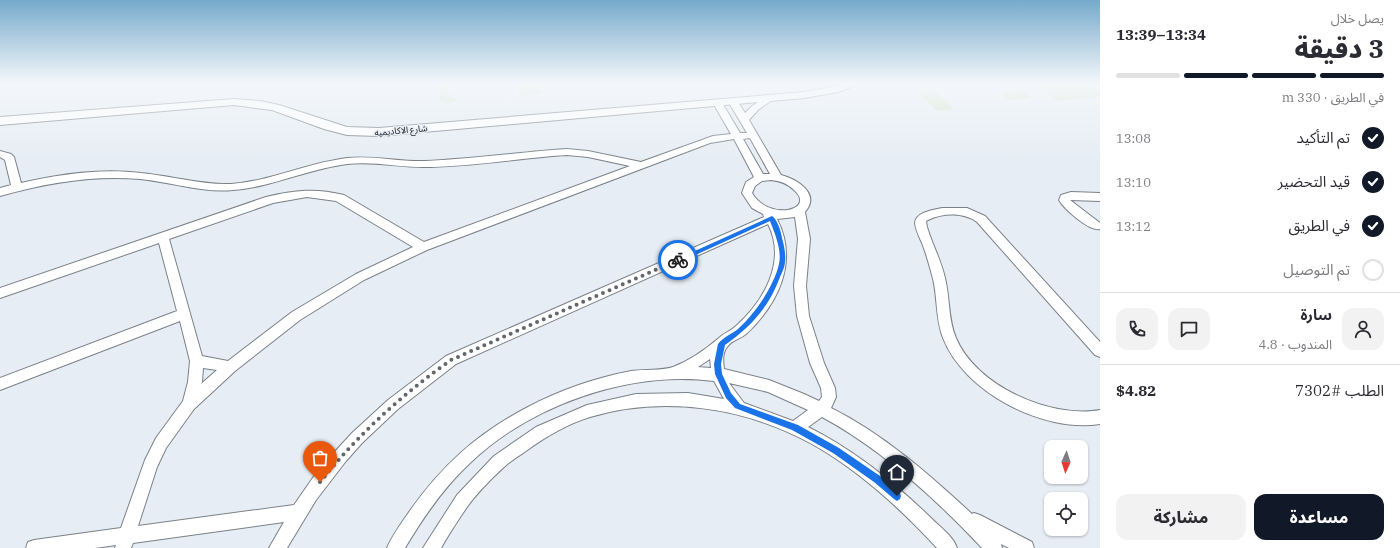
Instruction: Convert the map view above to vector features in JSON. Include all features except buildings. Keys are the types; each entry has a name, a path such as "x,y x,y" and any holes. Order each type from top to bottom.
{"street":[{"name":"شارع الاكاديميه","path":"0,117 111,109"},
{"name":"شارع الاكاديميه","path":"0,121 129,109"},
{"name":"شارع الاكاديميه","path":"279,109 337,129 357,132 379,132 469,121 615,109"},
{"path":"721,109 760,178"},
{"path":"737,109 778,178"},
{"path":"744,120 755,109"},
{"path":"125,542 150,465 164,438 189,404 230,367 296,316 328,295 385,264 423,247 611,176 716,138 753,135"},
{"path":"0,192 17,187 69,177 118,174 141,176 203,187 232,188 263,183 348,161 372,160 423,164 559,153 578,153 642,165"},
{"path":"0,154 7,156 10,159 17,187"},
{"path":"599,156 607,165 611,176"},
{"path":"277,548 310,494 338,460 366,430 422,380 451,360 770,215 785,214 800,210 806,199 803,192 797,186 778,178 760,178 750,184 747,194 754,204 770,215 778,233 782,248 782,263 776,281 767,298 755,315 740,331 698,360 674,372"},
{"path":"0,293 294,194 318,194 340,198 423,247"},
{"path":"1098,228 1068,205 1064,200 1065,198 1072,196 1100,198"},
{"path":"1098,228 1091,218 1089,211 1091,205 1100,198"},
{"path":"795,428 821,409 826,404 829,397 828,388 809,339 803,316 800,286 804,239 800,210"},
{"path":"1100,351 982,219 974,215 958,211 928,214 920,220 940,279 945,323 949,338 958,354 970,369 997,391 1031,408 1066,418 1084,419 1100,417"},
{"path":"164,237 197,361 195,382 189,404"},
{"path":"0,384 184,314"},
{"path":"722,344 717,364 718,374 728,396 738,406"},
{"path":"197,361 230,367"},
{"path":"395,548 436,488 461,460 492,436 522,417 553,400 585,389 617,380 674,372 718,374 770,386 821,409 884,451 954,509 994,548"},
{"path":"430,548 460,502 483,476 509,452 540,431 560,421 617,403 646,399 676,398 706,400 738,406 795,428 836,450 877,479 917,514 949,548"},
{"path":"954,509 983,527 1026,548"},
{"path":"34,548 125,542 300,512"}],"green space":[{"path":"935,109 954,109 937,111"}],"way so far":[{"path":"320,482 366,430 394,403 422,380 451,360 678,260"}],"route":[{"path":"678,260 772,218 782,248 782,263 772,289 755,315 740,331 722,344 717,364 718,374 722,385 728,396 738,406 795,428 836,450 877,479 897,496"}]}
